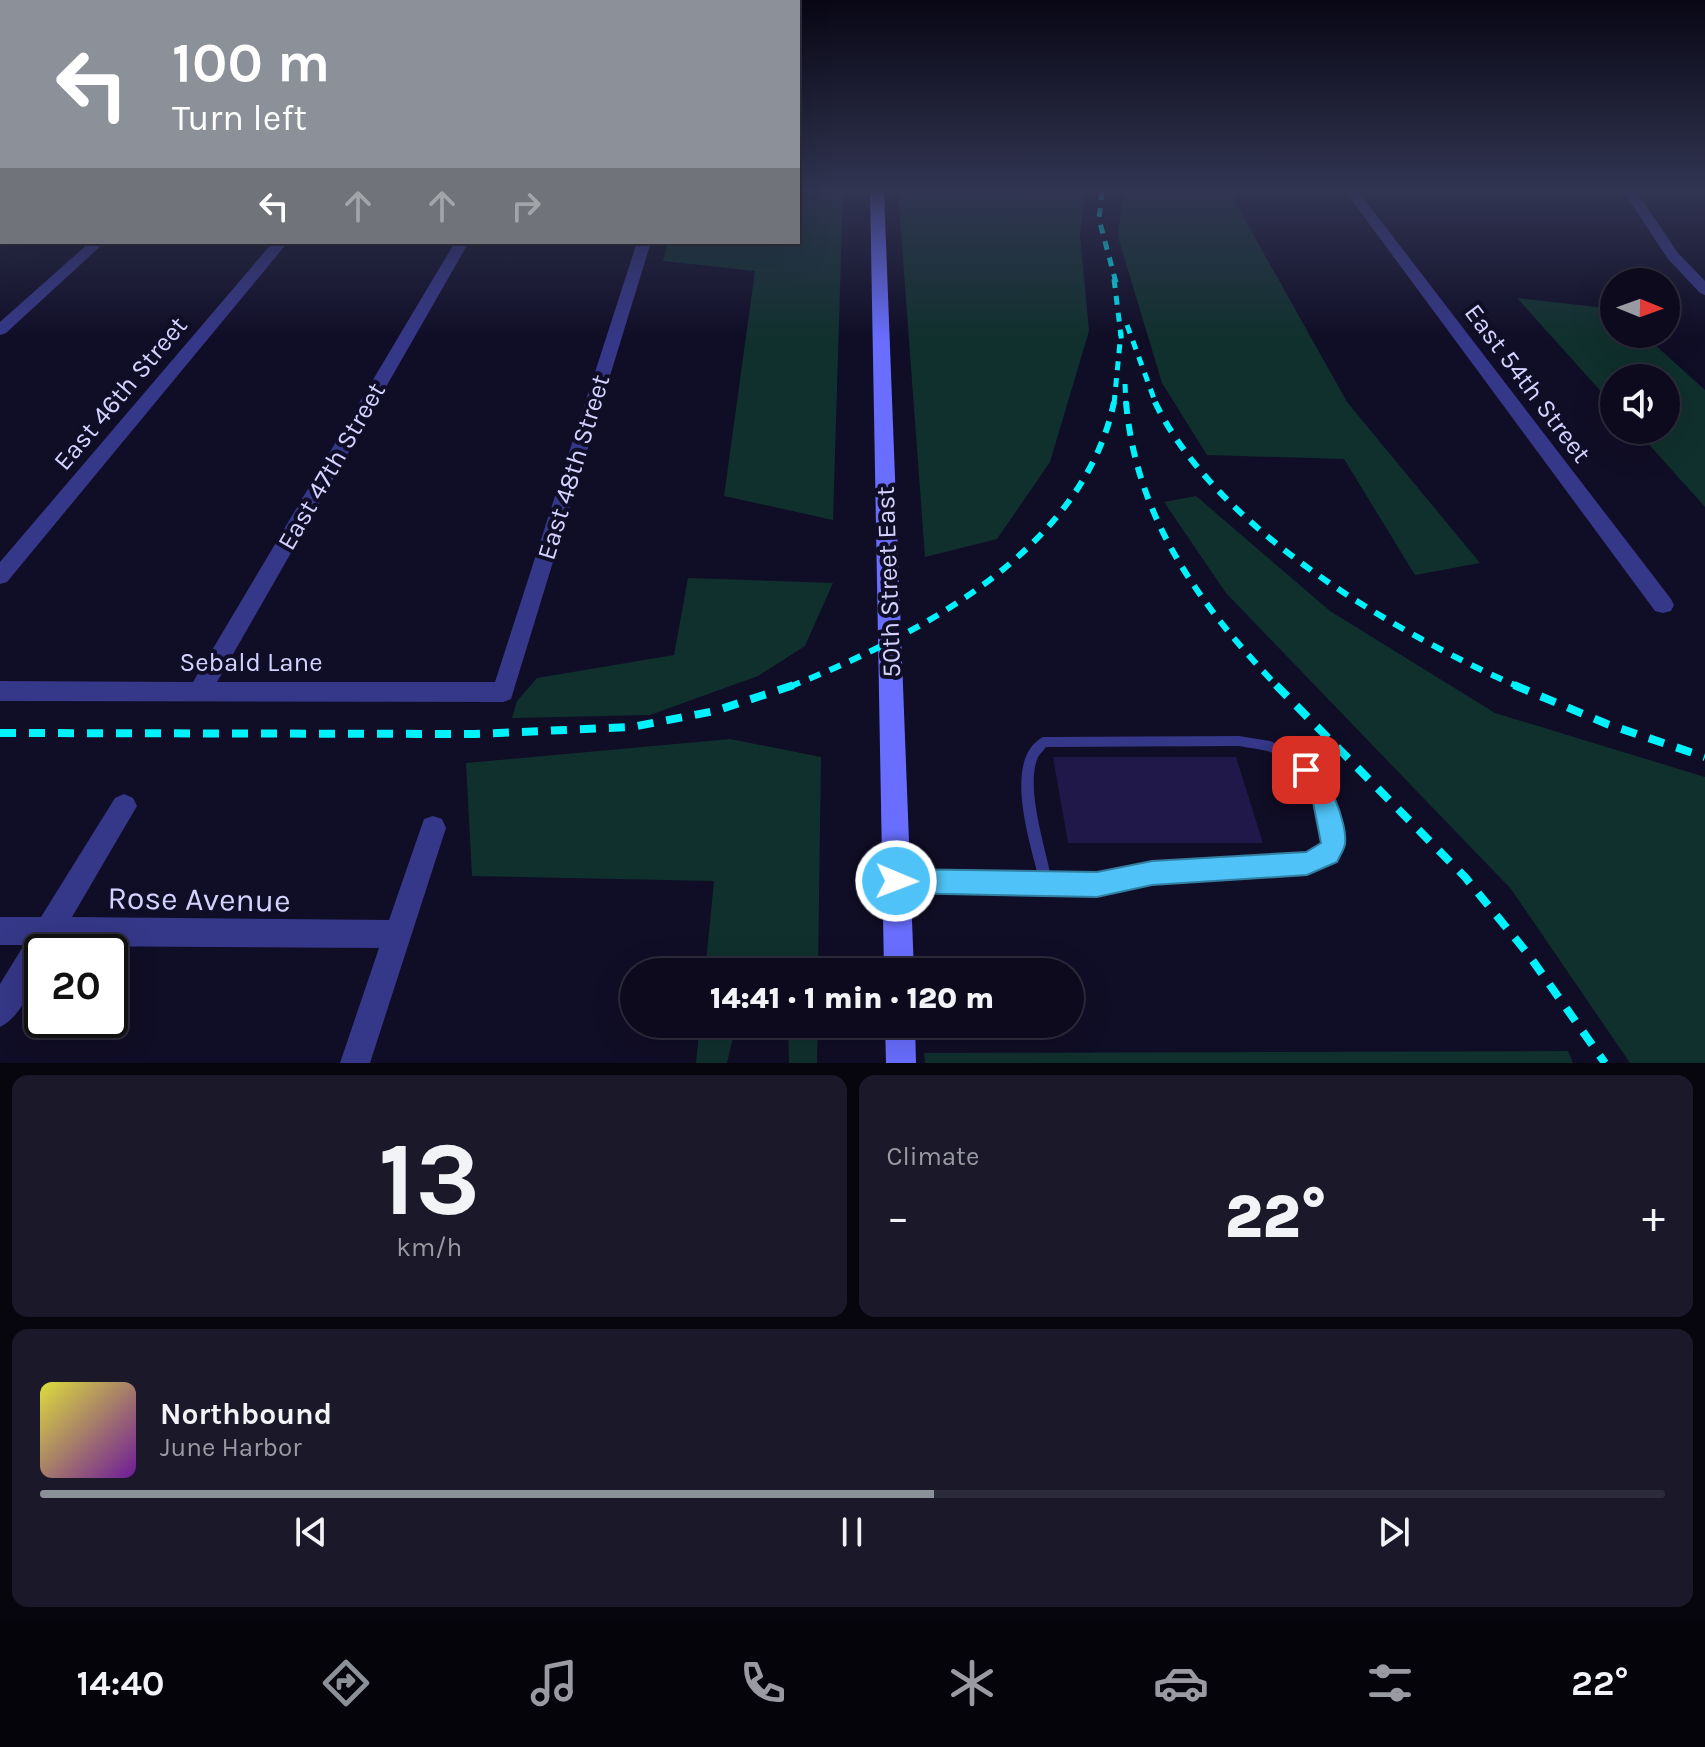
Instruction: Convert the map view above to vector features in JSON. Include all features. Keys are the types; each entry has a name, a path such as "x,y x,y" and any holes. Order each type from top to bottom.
{"street":[{"name":"50th Street East","path":"878,241 899,958"},
{"name":"East 54th Street","path":"1388,241 1663,605"},
{"path":"1663,241 1705,290"},
{"path":"0,330 96,244"},
{"name":"East 46th Street","path":"0,576 279,244"},
{"name":"East 47th Street","path":"200,690 461,244"},
{"name":"East 48th Street","path":"503,692 643,244"},
{"name":"Sebald Lane","path":"0,691 503,692"},
{"path":"0,1012 124,806"},
{"path":"355,1063 433,828"},
{"name":"Rose Avenue","path":"0,931 398,934"},
{"path":"900,1038 901,1063"}],"lane":[{"path":"896,881 1046,884 1097,884 1152,873 1307,863 1328,854 1333,844 1332,828 1324,799 1306,770 1288,754 1266,745 1239,741 1043,742 1030,757 1026,778 1046,884"}],"green space":[{"path":"800,241 841,241 833,520 724,496 755,271 663,261 667,244 800,244"},
{"path":"902,241 1081,241 1089,331 1050,462 997,539 925,557"},
{"path":"1119,241 1257,241 1347,402 1480,563 1415,575 1344,459 1207,455 1162,383"},
{"path":"1517,298 1600,307 1600,348 1658,348 1676,364 1600,364 1600,390"},
{"path":"1680,367 1705,390 1705,507 1649,444 1680,444"},
{"path":"1196,496 1330,611 1495,713 1705,777 1705,1063 1630,1063 1511,889 1226,593 1164,502"},
{"path":"688,578 833,583 805,646 758,676 650,715 512,718 517,701 537,678 674,655"},
{"path":"730,739 821,757 818,958 706,958 714,881 472,876 466,763"},
{"path":"699,1038 733,1038 727,1063 696,1063"},
{"path":"788,1038 818,1038 817,1063 789,1063"},
{"path":"1568,1051 1573,1063 925,1063 924,1053"}],"building":[{"path":"1053,757 1236,757 1263,843 1068,843"}],"railway":[{"path":"1105,241 1118,290"},
{"path":"1114,279 1121,334"},
{"path":"1127,325 1156,403"},
{"path":"1114,404 1121,334"},
{"path":"1121,334 1122,344"},
{"path":"1125,384 1126,404"},
{"path":"793,685 889,642 940,614 988,581 1031,544 1068,502 1096,455 1114,402"},
{"path":"1126,402 1132,444 1143,484 1176,558 1223,625 1278,687"},
{"path":"1156,403 1183,448 1220,492 1313,572 1418,637 1519,687"},
{"path":"0,733 475,734 632,727 715,711 793,685"},
{"path":"1276,685 1465,877 1528,954 1605,1063"},
{"path":"1514,685 1607,724 1705,757"}],"route":[{"path":"896,881 1097,884 1152,873 1307,863 1328,854 1333,844 1324,799 1306,770"}]}
